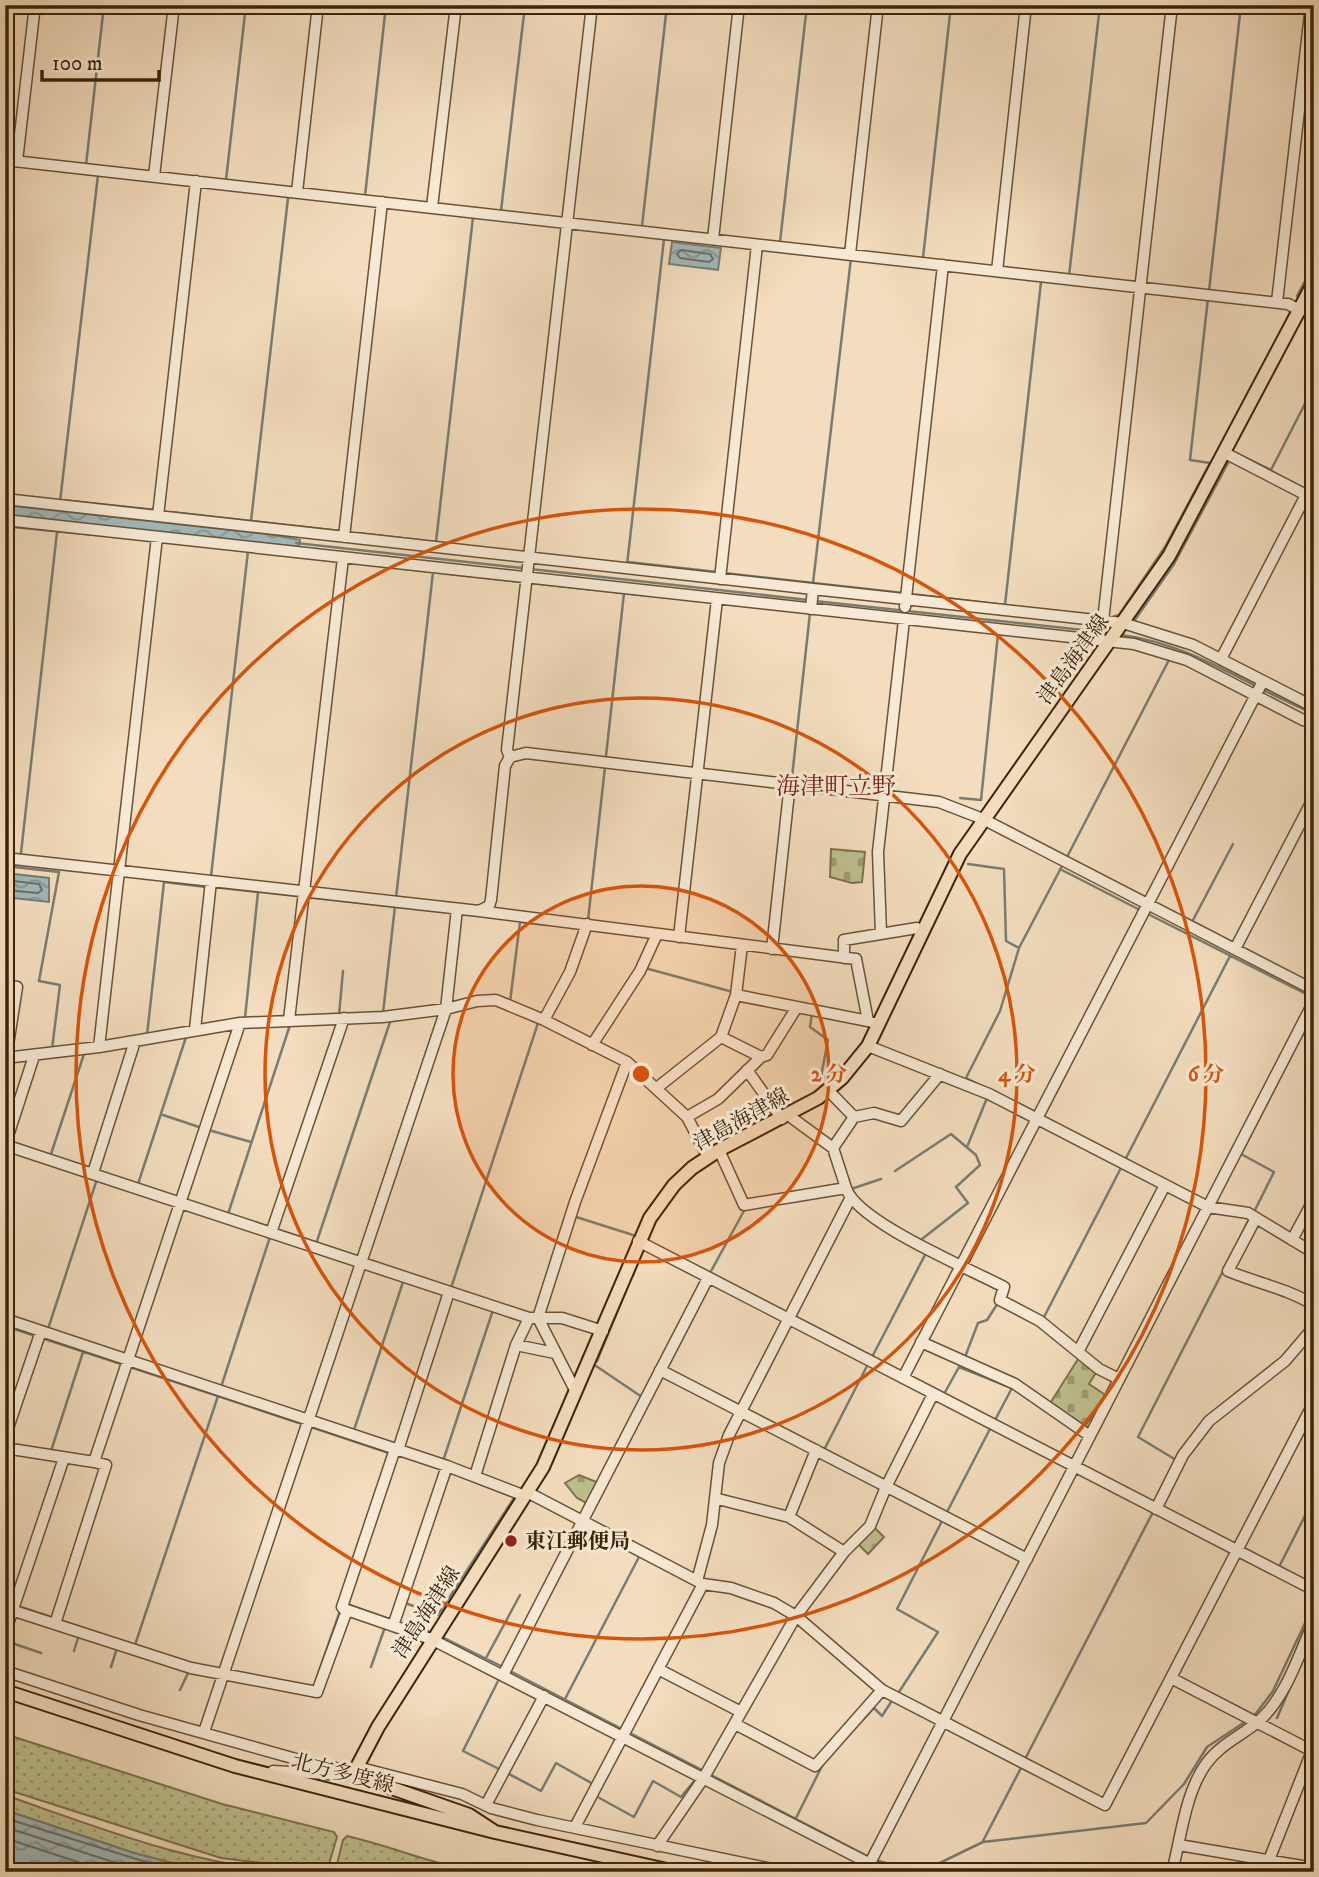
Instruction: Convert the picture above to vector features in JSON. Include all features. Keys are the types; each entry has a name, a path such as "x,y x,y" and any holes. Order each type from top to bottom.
{"main road":[{"name":"津島海津線","path":"358,1770 400,1688 543,1467 650,1218 674,1185 713,1154 785,1117 828,1090 868,1046 873,1022 960,854 1175,546 1314,282"},
{"name":"北方多度線","path":"5,1691 235,1766 495,1832 676,1872"},
{"path":"358,1770 375,1784 469,1815 495,1832"}],"street":[{"path":"17,161 35,5"},
{"path":"154,176 174,5"},
{"path":"297,192 318,5"},
{"path":"432,208 456,5"},
{"path":"510,757 507,750 592,5"},
{"path":"713,239 739,5"},
{"path":"850,254 878,5"},
{"path":"997,271 1026,5"},
{"path":"1104,621 1172,5"},
{"path":"1277,302 1311,5"},
{"path":"5,160 1277,302 1314,314"},
{"path":"158,516 196,181"},
{"path":"344,537 382,202"},
{"path":"720,579 757,245"},
{"path":"906,603 943,265"},
{"path":"1221,659 1310,497 1225,453"},
{"path":"5,499 530,560 720,579 904,620 1111,640 1166,652 1314,707"},
{"path":"5,520 718,599 906,603 1104,621 1177,638 1221,659 1259,688 1314,722"},
{"path":"99,1047 157,537"},
{"path":"289,1020 343,558"},
{"path":"679,937 718,599"},
{"path":"881,934 878,852 904,620"},
{"path":"903,1378 1259,688"},
{"path":"479,911 489,906 491,900 505,766 510,757 526,753 939,802 982,819 1314,990"},
{"path":"772,949 790,783"},
{"path":"1235,949 1314,797"},
{"path":"5,858 479,911 856,959 873,1022 736,995"},
{"path":"195,1029 211,881"},
{"path":"204,1732 446,1009 457,909"},
{"path":"544,1020 570,972 587,924"},
{"path":"844,958 844,940 917,929 922,931"},
{"path":"592,1045 640,971 657,934"},
{"path":"658,1087 721,1037 736,995 742,945"},
{"path":"5,985 17,987 6,1058 99,1047 240,1023 446,1009 477,1001 496,1000 544,1020 628,1062 658,1087 687,1117 744,1205 846,1188"},
{"path":"870,1863 1314,1001"},
{"path":"687,1117 718,1099 761,1057 767,1055 797,1007"},
{"path":"271,1233 344,1018"},
{"path":"94,1462 240,1023"},
{"path":"721,1037 761,1057"},
{"path":"93,1173 135,1041"},
{"path":"868,1046 989,1094 1208,1207 1248,1213 1314,1252"},
{"path":"34,1056 5,1145 181,1201 449,1293 534,1318 562,1318 603,1331"},
{"path":"475,1476 516,1345 534,1318 628,1062"},
{"path":"747,1070 785,1117 833,1148 849,1199 881,1224 1004,1287 1000,1300 1040,1321 1099,1369 1119,1379"},
{"path":"833,1148 854,1117 874,1113 901,1121 940,1074"},
{"path":"828,1090 854,1117"},
{"path":"1078,1352 1165,1185"},
{"path":"575,1827 658,1670 700,1582 718,1499 719,1463 729,1435 849,1199"},
{"path":"1292,1240 1314,1199"},
{"path":"1255,1217 1228,1271 1260,1284 1287,1290 1314,1305"},
{"path":"638,1241 1314,1590"},
{"path":"503,1675 708,1278"},
{"path":"449,1293 342,1607 346,1612 431,1639 886,1872"},
{"path":"534,1318 576,1392"},
{"path":"5,1319 40,1335 130,1360 526,1494 700,1582 758,1596 796,1616 882,1690 1105,1805 1314,1402"},
{"path":"1156,1509 1183,1455 1209,1421 1285,1361 1314,1327"},
{"path":"5,1437 40,1335"},
{"path":"921,1342 1015,1384 1090,1436"},
{"path":"516,1345 555,1353"},
{"path":"660,1370 1027,1559"},
{"path":"657,1846 681,1807 703,1779 796,1616 844,1552 870,1525 933,1394"},
{"path":"5,1448 106,1465 55,1624"},
{"path":"789,1517 816,1450"},
{"path":"5,1633 9,1609 64,1458"},
{"path":"393,1626 447,1466"},
{"path":"718,1499 789,1517 844,1552"},
{"path":"9,1609 224,1676 317,1692 346,1612"},
{"path":"1172,1872 1197,1781 1205,1766 1219,1749 1258,1722 1284,1686 1314,1621"},
{"path":"658,1670 741,1712"},
{"path":"5,1671 139,1715 303,1761 358,1770 461,1794 485,1805 657,1846 786,1872"},
{"path":"1171,1678 1313,1750 1269,1860"},
{"path":"735,1724 814,1766 882,1690"},
{"path":"485,1805 544,1696"},
{"path":"235,1766 339,1777 358,1770"},
{"path":"1179,1845 1269,1860 1290,1868 1314,1867"}],"green space":[{"path":"831,849 865,852 862,882 852,883 830,877"},
{"path":"1080,1356 1097,1371 1089,1384 1107,1396 1084,1428 1049,1405"},
{"path":"579,1475 599,1483 588,1504 577,1498 565,1483"},
{"path":"874,1527 884,1537 868,1554 858,1544"},
{"path":"5,1734 222,1804 334,1832 337,1837 327,1871 221,1858 5,1789"},
{"path":"5,1795 113,1833 187,1855 262,1869 300,1872 206,1872 134,1853 5,1810"},
{"path":"347,1836 477,1872 335,1872 343,1840"}],"water":[{"path":"672,242 721,248 718,270 669,264"},
{"path":"5,505 268,534 300,540 299,547 5,516"},
{"path":"5,873 49,878 49,902 5,897"},
{"path":"5,1810 134,1853 206,1872 5,1872"}],"waterway":[{"path":"86,165 104,5"},
{"path":"226,180 246,5"},
{"path":"365,196 386,5"},
{"path":"501,211 525,5"},
{"path":"642,226 667,5"},
{"path":"780,242 807,5"},
{"path":"923,258 951,5"},
{"path":"1069,276 1100,5"},
{"path":"1209,291 1241,5"},
{"path":"60,502 98,175"},
{"path":"251,521 288,198"},
{"path":"348,532 436,542 473,217"},
{"path":"627,565 664,239"},
{"path":"813,583 851,258"},
{"path":"1297,296 1314,264"},
{"path":"1005,605 1041,282"},
{"path":"1112,617 1119,615 1165,547 1210,463 1190,460 1208,298"},
{"path":"1234,452 1271,470 1314,386"},
{"path":"1134,621 1174,564 1229,461"},
{"path":"61,500 156,510"},
{"path":"162,511 341,531"},
{"path":"13,527 127,538"},
{"path":"21,853 57,532"},
{"path":"296,543 808,600"},
{"path":"211,876 248,551"},
{"path":"319,559 337,561"},
{"path":"345,562 522,582"},
{"path":"628,562 717,572"},
{"path":"396,898 433,572"},
{"path":"724,573 903,593"},
{"path":"531,583 651,596"},
{"path":"606,756 624,593"},
{"path":"911,594 1056,611"},
{"path":"815,601 1111,633"},
{"path":"792,777 810,613"},
{"path":"960,798 981,800 998,634"},
{"path":"1121,635 1174,648 1258,687"},
{"path":"1067,857 1170,658"},
{"path":"1308,699 1314,687"},
{"path":"1263,690 1314,714"},
{"path":"588,920 605,767"},
{"path":"1192,922 1233,844"},
{"path":"968,864 1004,869 1006,941 1019,948"},
{"path":"5,866 59,872 39,981 60,985 52,1049"},
{"path":"990,1090 966,1078 1000,1011 1019,948 1062,866"},
{"path":"1060,869 1140,910"},
{"path":"147,1035 164,882 206,887"},
{"path":"213,887 258,892 245,1018"},
{"path":"383,1013 395,906"},
{"path":"1146,913 1312,997"},
{"path":"510,1002 520,922 547,925"},
{"path":"1125,1160 1230,956"},
{"path":"645,968 733,992"},
{"path":"339,1015 343,971"},
{"path":"831,1009 862,1015"},
{"path":"1254,1212 1274,1172 1241,1154 1314,1012"},
{"path":"812,1013 810,1027 828,1040 820,1082"},
{"path":"316,1244 390,1022"},
{"path":"451,1288 538,1023"},
{"path":"228,1214 290,1025"},
{"path":"548,1027 582,1044"},
{"path":"138,1184 187,1034"},
{"path":"50,1157 84,1054"},
{"path":"967,1147 987,1098"},
{"path":"163,1115 199,1127"},
{"path":"212,1131 251,1142"},
{"path":"895,1171 951,1134 976,1155 980,1165 956,1187 968,1203 922,1239"},
{"path":"1043,1319 1122,1166"},
{"path":"48,1329 97,1179"},
{"path":"851,1189 881,1179"},
{"path":"710,1273 745,1209"},
{"path":"573,1216 633,1235"},
{"path":"1232,1254 1249,1219"},
{"path":"222,1384 270,1237"},
{"path":"633,1275 643,1249"},
{"path":"871,1359 926,1253"},
{"path":"1176,1460 1138,1437 1224,1269"},
{"path":"354,1430 403,1282"},
{"path":"597,1361 627,1288"},
{"path":"965,1357 978,1323 987,1320 998,1303"},
{"path":"444,1458 493,1310"},
{"path":"5,1326 124,1365"},
{"path":"51,1451 83,1352"},
{"path":"824,1450 868,1364"},
{"path":"596,1366 642,1397"},
{"path":"130,1367 302,1424"},
{"path":"944,1394 959,1367 1012,1388"},
{"path":"994,1422 1012,1388"},
{"path":"135,1645 218,1396"},
{"path":"311,1427 389,1453"},
{"path":"946,1514 991,1427"},
{"path":"476,1482 489,1487"},
{"path":"408,1604 438,1615 514,1498 512,1495"},
{"path":"1279,1567 1314,1498"},
{"path":"1024,1761 1153,1512"},
{"path":"897,1695 938,1632 897,1609 943,1519"},
{"path":"565,1699 640,1555"},
{"path":"486,1658 520,1595"},
{"path":"5,1603 9,1604"},
{"path":"347,1604 389,1619"},
{"path":"1254,1716 1273,1691 1314,1604"},
{"path":"18,1606 51,1617"},
{"path":"317,1677 340,1611"},
{"path":"60,1620 103,1635"},
{"path":"398,1622 428,1631"},
{"path":"371,1667 385,1627"},
{"path":"74,1651 79,1635"},
{"path":"440,1636 503,1667"},
{"path":"1314,1636 1308,1648 1314,1652"},
{"path":"6,1641 41,1653"},
{"path":"111,1667 117,1648"},
{"path":"1301,1664 1308,1648"},
{"path":"180,1690 189,1671"},
{"path":"510,1671 622,1729"},
{"path":"1277,1718 1295,1676"},
{"path":"500,1677 463,1751 501,1770"},
{"path":"845,1739 874,1708 882,1716 893,1699"},
{"path":"921,1872 983,1842 1146,1823 1184,1784 1207,1747 1248,1720"},
{"path":"630,1733 704,1771"},
{"path":"796,1818 824,1762"},
{"path":"507,1773 541,1791 556,1763 593,1784"},
{"path":"983,1841 1022,1766"},
{"path":"711,1775 869,1857"},
{"path":"594,1795 634,1817 653,1781 681,1797 695,1780"},
{"path":"875,1860 918,1872"}],"place":[{"name":"東江郵便局","path":"511,1541"}],"district":[{"name":"海津町立野","path":"836,786"}]}
